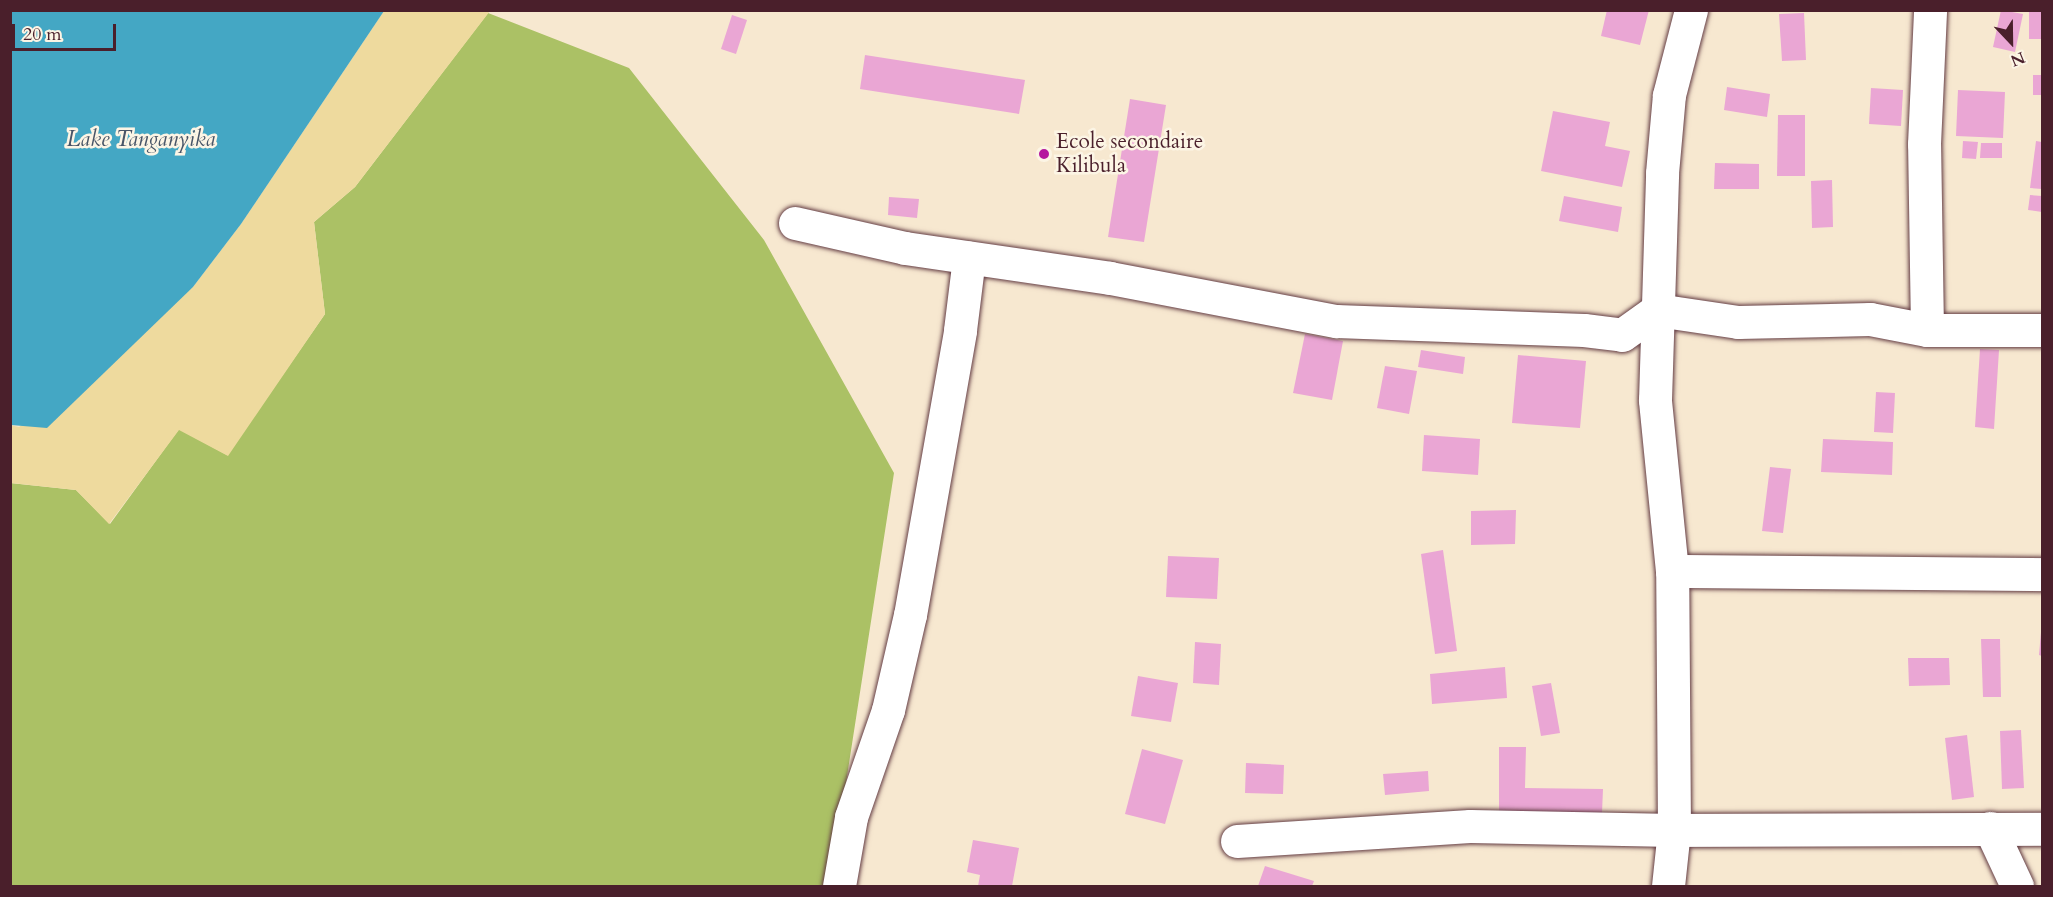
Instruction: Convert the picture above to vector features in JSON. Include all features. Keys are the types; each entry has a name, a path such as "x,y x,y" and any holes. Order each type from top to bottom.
{"street":[{"path":"1668,886 1674,830 1672,570 1655,400 1662,173 1669,95 1691,10"},
{"path":"1928,330 1924,144 1930,10"},
{"path":"795,223 861,240 1122,280 1336,321 1584,330 1622,335 1658,310 1738,322 1870,319 1928,330 2043,330"},
{"path":"839,886 851,817 888,710 910,615 960,330 969,258"},
{"path":"1672,570 2043,574"},
{"path":"1237,841 1470,826 1674,830 2043,829"},
{"path":"1990,828 2017,886"}],"green space":[{"path":"488,13 629,68 764,240 894,473 830,886 11,886 10,483 76,490 110,524 179,429 227,455 325,314 314,222 355,187"}],"sand":[{"path":"384,11 490,11 355,187 314,222 325,314 228,456 179,430 109,524 76,490 11,483 10,425 19,427 193,287 241,224"}],"water":[{"name":"Lake Tanganyika","path":"10,11 384,11 241,224 193,287 47,428 11,425"}],"building":[{"path":"1607,10 1649,10 1640,45 1601,36"},
{"path":"2001,10 2023,14 2015,52 1993,47"},
{"path":"2029,10 2042,10 2042,39 2029,39"},
{"path":"1804,13 1806,60 1782,61 1779,14"},
{"path":"732,15 747,20 736,54 721,49"},
{"path":"865,55 1025,80 1019,114 860,89"},
{"path":"2033,75 2042,75 2042,95 2033,95"},
{"path":"1727,87 1770,94 1767,117 1724,110"},
{"path":"1871,88 1903,90 1901,126 1869,124"},
{"path":"1958,90 2005,92 2003,138 1956,136"},
{"path":"1130,99 1166,105 1144,242 1108,237"},
{"path":"1553,111 1610,122 1605,146 1630,151 1622,187 1541,171"},
{"path":"1778,115 1805,115 1805,176 1777,176"},
{"path":"1963,141 1978,142 1976,159 1962,158"},
{"path":"2036,141 2042,142 2042,189 2030,188"},
{"path":"1981,143 2002,143 2002,158 1980,158"},
{"path":"1715,163 1759,164 1759,189 1714,189"},
{"path":"1832,180 1833,227 1812,228 1811,181"},
{"path":"2030,195 2042,196 2042,212 2028,210"},
{"path":"1564,196 1622,207 1618,232 1559,221"},
{"path":"889,197 919,199 917,218 888,215"},
{"path":"1305,334 1343,341 1332,400 1293,393"},
{"path":"1980,349 1999,350 1994,429 1975,427"},
{"path":"1421,350 1465,357 1463,374 1418,367"},
{"path":"1518,355 1586,361 1580,428 1512,423"},
{"path":"1385,366 1417,371 1409,414 1377,408"},
{"path":"1876,392 1895,393 1893,433 1874,432"},
{"path":"1424,435 1480,439 1478,475 1422,471"},
{"path":"1823,439 1893,442 1892,475 1821,472"},
{"path":"1770,467 1791,469 1783,533 1762,531"},
{"path":"1516,510 1515,544 1471,545 1471,511"},
{"path":"1443,550 1457,651 1435,654 1421,554"},
{"path":"1168,556 1219,558 1217,599 1166,597"},
{"path":"2042,632 2042,656 2039,655"},
{"path":"1981,639 2000,639 2001,697 1983,697"},
{"path":"1195,642 1221,644 1219,685 1193,683"},
{"path":"1908,658 1949,658 1950,685 1909,686"},
{"path":"1505,667 1507,698 1432,704 1430,674"},
{"path":"1138,676 1178,683 1171,722 1131,716"},
{"path":"1551,683 1560,733 1541,736 1532,686"},
{"path":"2021,730 2024,788 2002,789 2000,731"},
{"path":"1967,735 1974,797 1952,800 1945,738"},
{"path":"1499,747 1526,747 1525,788 1603,789 1602,813 1499,812"},
{"path":"1142,749 1183,760 1165,824 1125,814"},
{"path":"1246,763 1284,765 1283,794 1245,793"},
{"path":"1428,771 1429,791 1385,795 1383,774"},
{"path":"973,840 1019,848 1012,886 978,886 980,875 967,872"},
{"path":"1265,866 1314,881 1312,886 1258,886"}],"place":[{"name":"Ecole secondaire Kilibula","path":"1044,154"}]}
